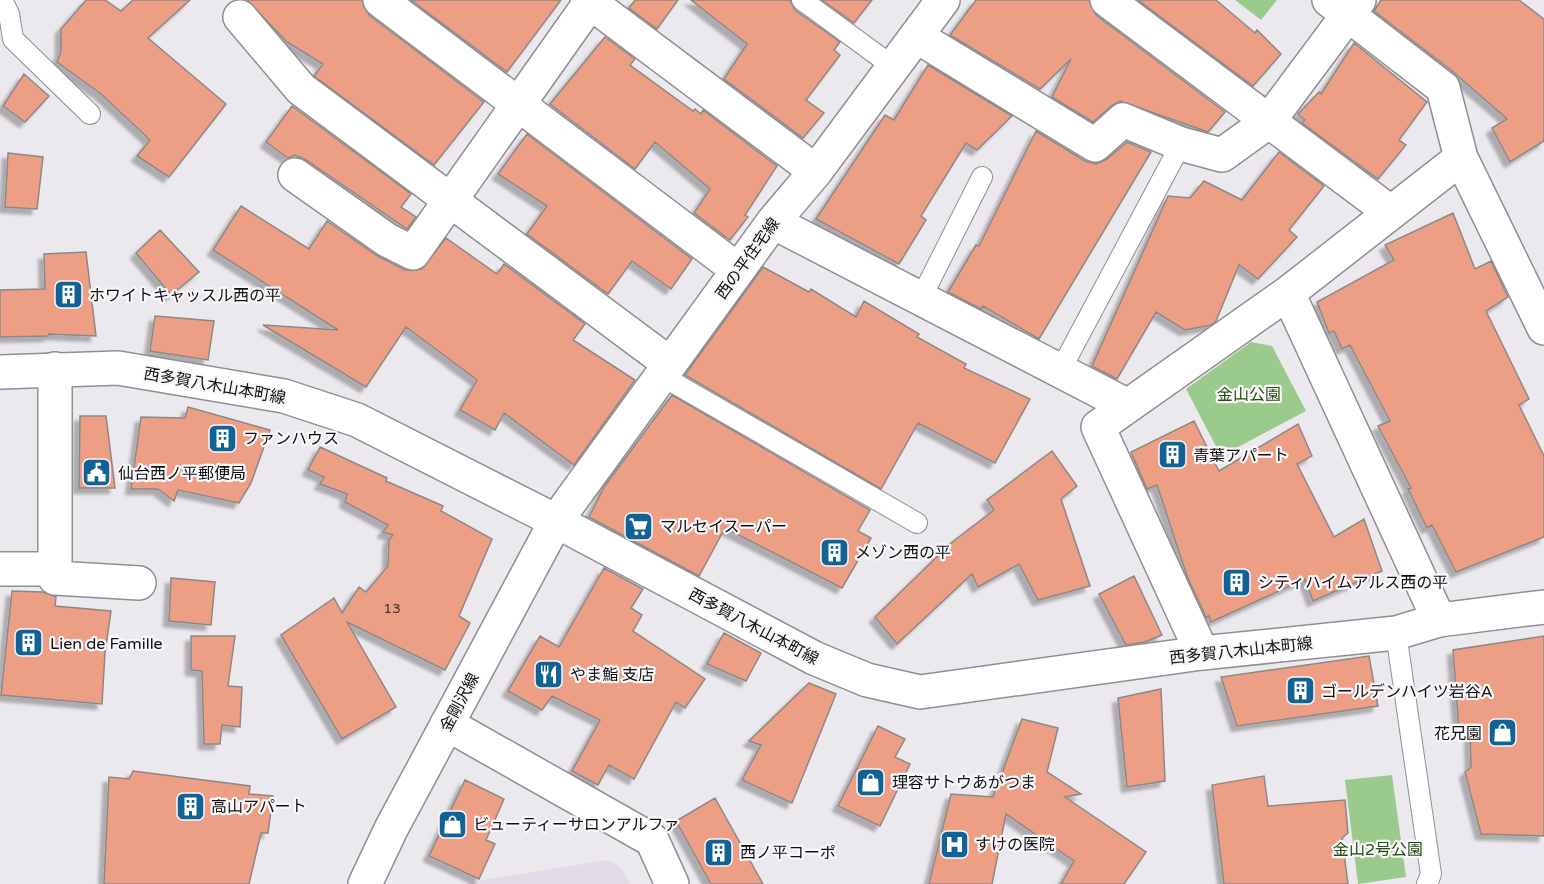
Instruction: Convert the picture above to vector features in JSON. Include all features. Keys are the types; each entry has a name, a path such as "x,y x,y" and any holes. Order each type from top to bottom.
{"street":[{"path":"380,0 738,270"},
{"name":"西の平住宅線","path":"556,520 773,222 895,68 943,0"},
{"path":"1107,0 1390,212"},
{"path":"295,175 387,240 413,253 590,1 814,170"},
{"path":"916,36 1095,145 1123,120 1181,144 1222,155 1268,122 1346,5 1443,87 1461,158 1544,328"},
{"path":"240,16 301,89 450,201 666,370"},
{"path":"1202,653 1098,427 1288,293 1461,158"},
{"path":"773,222 1128,406"},
{"path":"1288,293 1439,620"},
{"path":"54,369 55,578 139,583"},
{"name":"西多賀八木山本町線","path":"0,372 118,369 284,396 357,420 556,520 814,658 867,680 920,692 1202,653 1396,633 1439,620 1544,607"},
{"name":"金剛沢線","path":"365,884 391,829 556,520"},
{"path":"0,569 55,569"},
{"path":"447,724 652,840 672,884"}],"lane":[{"path":"2,0 9,15 13,39 90,114"},
{"path":"802,0 895,68"},
{"path":"1060,371 1181,144"},
{"path":"921,298 982,177"},
{"path":"666,370 917,523"},
{"path":"1396,633 1431,874 1427,884"}],"shaded area":[{"path":"608,860 620,867 630,884 458,884"}],"green space":[{"path":"1235,0 1277,0 1261,20"},
{"name":"金山公園","path":"1251,342 1272,346 1306,411 1221,456 1186,389"},
{"name":"金山2号公園","path":"1392,775 1406,877 1358,884 1345,780"}],"building":[{"path":"86,0 105,0 121,11 133,0 190,0 148,38 226,104 169,177 137,156 150,140 101,94 57,62 61,51 61,29"},
{"path":"247,0 362,0 369,15 484,102 434,165 314,76 323,64 287,42"},
{"path":"411,0 561,0 507,72"},
{"path":"635,0 678,0 657,29 629,8"},
{"path":"691,0 790,0 795,10 840,42 834,50 840,55 806,100 824,113 803,138 724,79 747,44"},
{"path":"822,0 872,0 854,23"},
{"path":"976,0 1089,0 1096,15 1225,112 1208,132 1120,101 1093,122 1052,97 1071,59 1040,89 950,35"},
{"path":"1138,0 1216,0 1255,33 1257,30 1281,54 1253,86"},
{"path":"1381,0 1519,0 1544,19 1544,141 1510,162 1492,128 1507,119 1451,70 1374,11"},
{"path":"605,37 635,59 630,65 693,111 695,109 701,114 703,110 777,166 745,215 748,217 730,240 694,213 710,189 655,142 635,169 550,104"},
{"path":"1354,43 1427,102 1399,140 1406,145 1378,179 1302,123 1305,120 1298,114 1319,92 1321,94"},
{"path":"928,65 1012,116 977,150 966,143 921,216 926,220 899,264 816,219 885,115 894,120"},
{"path":"24,74 49,96 25,122 3,106"},
{"path":"292,106 411,194 401,207 416,217 407,229 306,160 295,155 288,158 266,142"},
{"path":"1036,131 1085,161 1096,164 1107,159 1127,142 1151,152 1039,339 983,306 981,309 948,292 976,245 979,246"},
{"path":"527,134 692,259 671,289 632,261 608,294 527,234 547,206 498,174"},
{"path":"1279,152 1324,186 1289,230 1297,237 1258,279 1239,265 1216,321 1211,325 1185,330 1156,312 1117,379 1092,366 1168,196 1190,198 1204,181 1242,200"},
{"path":"8,153 43,157 37,209 5,207"},
{"path":"241,206 309,249 327,221 376,255 405,270 422,269 446,238 497,274 504,264 585,324 573,340 635,380 574,465 504,413 495,430 460,410 477,380 406,327 366,387 263,325 338,330 213,250"},
{"path":"1453,213 1475,269 1491,261 1508,297 1486,311 1529,399 1519,405 1544,456 1544,537 1456,572 1432,525 1427,528 1408,489 1411,488 1378,426 1390,421 1350,345 1342,349 1334,331 1329,333 1317,302 1394,260 1385,245"},
{"path":"160,230 199,272 171,295 136,253"},
{"name":"ホワイトキャッスル西の平","path":"86,252 96,336 49,334 48,336 0,337 0,290 45,289 44,254"},
{"path":"763,267 809,292 811,289 856,317 864,301 919,334 917,337 966,364 964,368 1030,399 995,463 918,423 881,489 685,375"},
{"path":"155,316 214,321 208,360 150,351"},
{"path":"672,395 870,510 858,531 871,538 842,588 725,528 699,576 589,517 604,487"},
{"path":"188,407 270,430 251,483 239,503 178,490 174,501 158,489 131,489 141,417 185,418"},
{"path":"80,416 106,416 115,488 79,488"},
{"path":"1194,421 1219,471 1298,424 1312,456 1297,464 1334,537 1364,519 1382,571 1313,601 1305,579 1211,622 1209,616 1206,617 1187,576 1157,485 1147,489 1131,452"},
{"path":"320,447 387,478 386,481 443,506 441,511 492,539 459,616 470,623 445,670 347,622 396,707 342,739 281,635 334,598 342,613 359,587 366,592 388,566 389,540 393,535 383,532 388,525 345,502 347,494 320,484 324,477 308,470"},
{"path":"1052,451 1077,486 1061,499 1090,586 1038,600 1019,564 978,587 972,574 897,644 875,617 951,543 994,510 987,500"},
{"path":"604,568 643,589 631,608 642,615 633,631 705,679 685,708 676,702 634,779 609,765 598,785 572,771 600,720 552,696 542,710 508,691 540,636 559,647"},
{"path":"1134,576 1162,635 1145,642 1126,645 1099,594"},
{"path":"171,578 215,582 211,625 169,621"},
{"path":"12,591 43,592 56,597 55,606 111,611 105,653 102,704 1,695"},
{"path":"724,633 761,653 746,681 707,664"},
{"path":"191,636 235,636 228,686 242,687 240,727 222,725 220,744 204,744 202,671 191,670"},
{"path":"1544,636 1544,836 1481,834 1465,772 1471,767 1470,734 1459,730 1453,650"},
{"name":"ゴールデンハイツ岩谷A","path":"1369,656 1378,706 1237,726 1221,677"},
{"path":"809,683 836,694 792,803 742,780 761,745 749,741"},
{"path":"1161,689 1165,781 1127,787 1118,698"},
{"path":"1022,719 1058,728 1047,772 1081,794 1065,797 1146,852 1124,884 1061,884 1074,861 1006,814 992,884 929,884 951,794 993,797"},
{"path":"878,726 905,739 895,757 910,764 880,826 838,806"},
{"path":"133,771 250,786 249,794 273,796 268,833 261,833 249,884 104,884 109,777 129,779"},
{"path":"1264,776 1268,806 1345,800 1348,833 1342,838 1348,884 1224,884 1212,785"},
{"path":"465,780 504,799 486,840 495,844 479,879 429,856"},
{"name":"西ノ平コーポ","path":"715,798 763,884 711,884 676,821"}],"place":[{"name":"ホワイトキャッスル西の平","path":"68,295"},
{"name":"ファンハウス","path":"222,438"},
{"name":"青葉アパート","path":"1172,455"},
{"name":"仙台西ノ平郵便局","path":"97,473"},
{"name":"マルセイスーパー","path":"639,526"},
{"name":"メゾン西の平","path":"834,552"},
{"name":"シティハイムアルス西の平","path":"1237,582"},
{"name":"Lien de Famille","path":"29,643"},
{"name":"やま鮨 支店","path":"549,674"},
{"name":"ゴールデンハイツ岩谷A","path":"1300,691"},
{"name":"花兄園","path":"1503,733"},
{"name":"理容サトウあがつま","path":"871,782"},
{"name":"高山アパート","path":"190,806"},
{"name":"ビューティーサロンアルファ","path":"452,824"},
{"name":"すけの医院","path":"954,844"},
{"name":"西ノ平コーポ","path":"719,852"}]}
